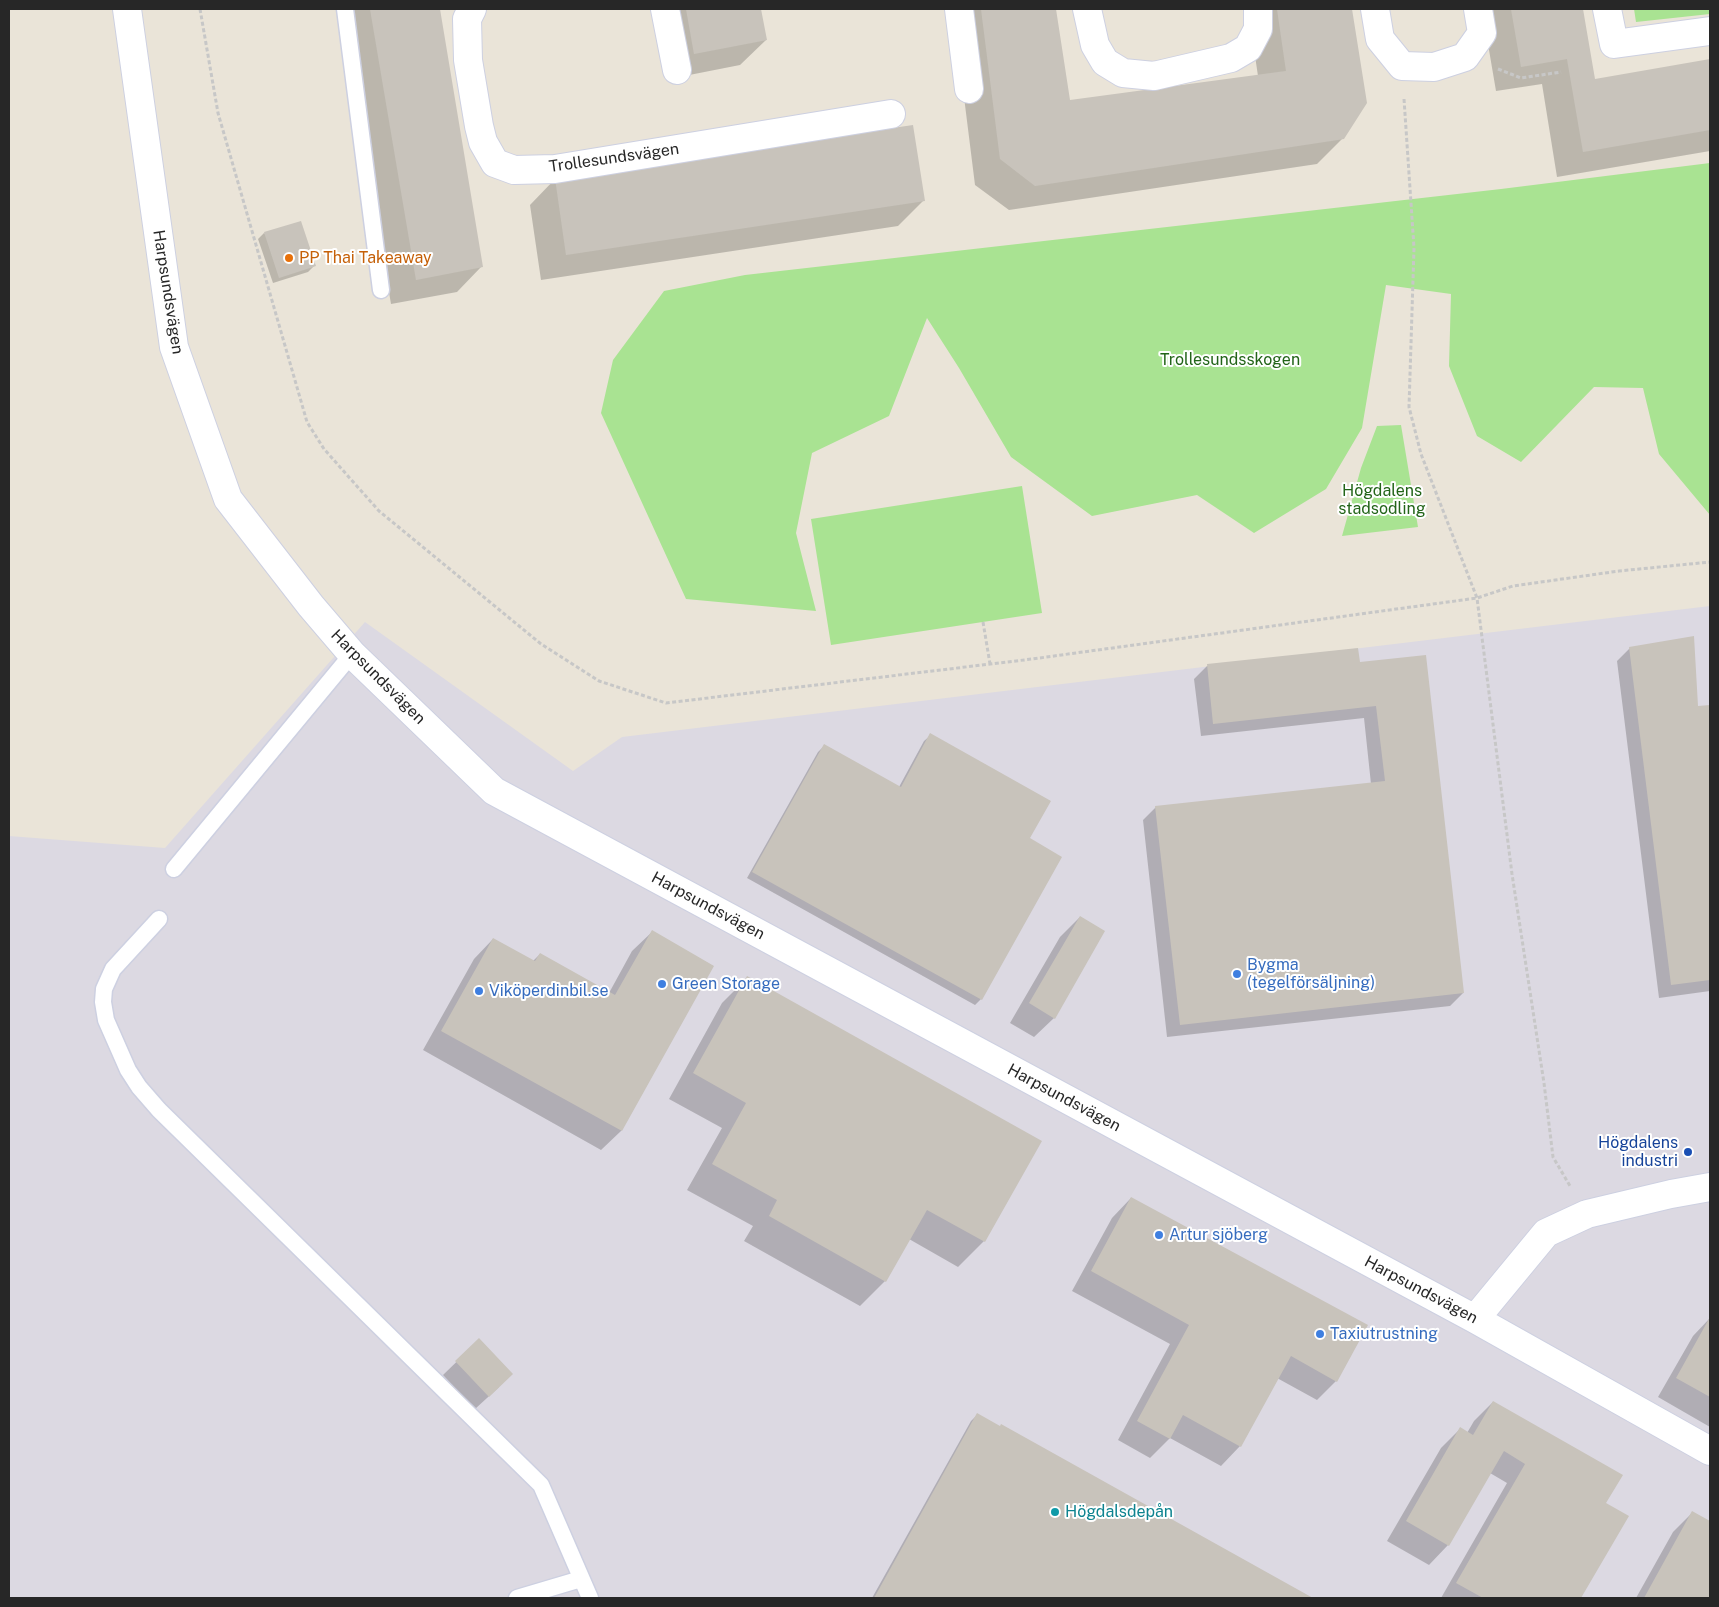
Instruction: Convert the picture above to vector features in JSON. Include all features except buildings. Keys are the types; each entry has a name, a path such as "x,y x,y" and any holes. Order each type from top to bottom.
{"street":[{"name":"Harpsundsvägen","path":"127,9 174,347 228,499 311,606 352,654 494,792 1476,1319 1710,1451"},
{"name":"Trollesundsvägen","path":"472,9 467,19 468,60 483,142 495,163 514,170 555,169 890,114"},
{"path":"665,9 677,70"},
{"path":"959,9 969,88"},
{"path":"1087,9 1095,45 1105,62 1123,73 1154,76 1231,58 1248,48 1258,29 1258,9"},
{"path":"1375,9 1380,39 1402,66 1434,67 1465,56 1482,33 1478,9"},
{"path":"1606,9 1614,44 1710,31"},
{"path":"1476,1319 1546,1234 1587,1214 1710,1187"}],"lane":[{"path":"345,9 381,290"},
{"path":"174,869 352,654"},
{"path":"159,919 113,969 104,988 103,1002 106,1020 128,1070 139,1087 159,1110 541,1485 590,1598"},
{"path":"516,1598 581,1579"}],"path":[{"path":"200,9 218,113 307,422 324,449 379,511 541,644 599,681 666,703 990,664 1477,598 1513,586 1619,571 1710,562"},
{"path":"1465,56 1521,78 1561,72"},
{"path":"1402,66 1414,248 1409,408 1421,454 1477,598 1512,874 1544,1083 1553,1157 1587,1214"},
{"path":"983,622 990,664"}],"shaded area":[{"path":"1710,606 1710,1598 9,1598 9,836 165,848 365,622 573,771 622,737"}],"green space":[{"path":"1634,9 1710,9 1710,14 1636,22"},
{"name":"Trollesundsskogen","path":"1710,163 1710,515 1659,454 1643,388 1594,387 1521,462 1477,436 1449,366 1451,294 1386,285 1362,428 1326,489 1254,533 1197,495 1092,516 1011,457 959,368 927,318 889,416 812,453 796,533 816,611 686,599 601,413 613,360 664,291 745,275 1501,189"},
{"name":"Högdalens stadsodling","path":"1401,425 1418,527 1342,536 1361,468 1377,426"},
{"path":"1022,486 1042,613 831,645 811,519"}],"place":[{"name":"PP Thai Takeaway","path":"289,258"},
{"name":"Bygma (tegelförsäljning)","path":"1237,974"},
{"name":"Green Storage","path":"662,984"},
{"name":"Viköperdinbil.se","path":"479,991"},
{"name":"Högdalens industri","path":"1688,1152"},
{"name":"Artur sjöberg","path":"1159,1235"},
{"name":"Taxiutrustning","path":"1320,1334"},
{"name":"Högdalsdepån","path":"1055,1512"}]}
